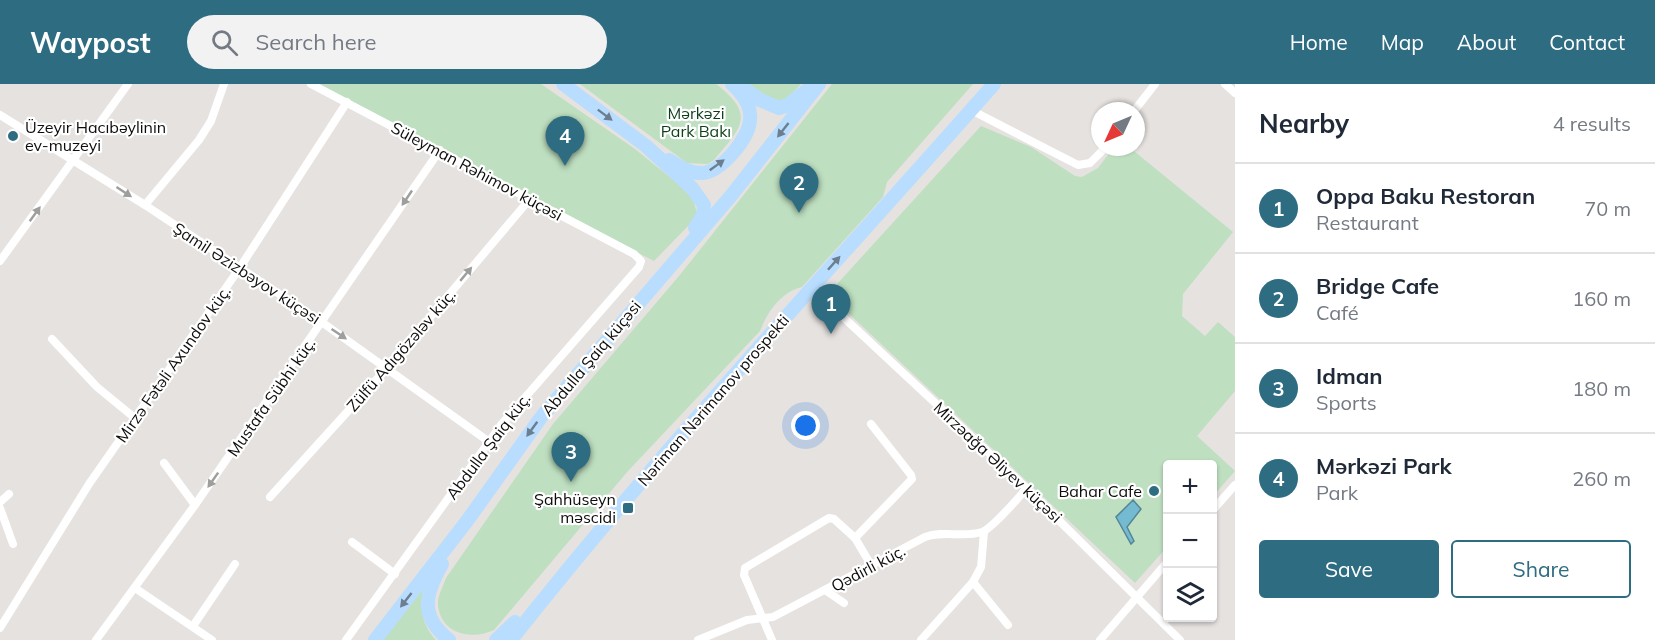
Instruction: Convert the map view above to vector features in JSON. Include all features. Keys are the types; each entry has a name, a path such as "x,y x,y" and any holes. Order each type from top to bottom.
{"main road":[{"path":"563,84 646,146 692,188 704,205 703,215 679,256"},
{"path":"646,146 693,172 714,169 737,145 750,122 748,105 732,84"},
{"path":"738,84 760,100 779,108 788,105 813,84"},
{"name":"Abdulla Şaiq küçəsi","path":"375,640 467,521 542,416 736,189 819,84"},
{"name":"Nəriman Nərimanov prospekti","path":"511,640 574,560 994,84"},
{"path":"449,640 432,622 427,600 433,580 467,521"},
{"path":"496,640 574,560"}],"street":[{"path":"0,261 129,84"},
{"path":"145,205 198,141 211,121 224,84"},
{"name":"Süleyman Rəhimov küçəsi","path":"311,84 634,254 640,261"},
{"path":"1141,102 1155,84"},
{"path":"1224,84 1235,93"},
{"name":"Mirzə Fətəli Axundov küç.","path":"0,628 89,484 238,269 347,102"},
{"path":"971,110 1078,165 1090,163 1097,156"},
{"name":"Şamil Əzizbəyov küçəsi","path":"0,115 145,205 238,269 323,323 388,367 488,441"},
{"name":"Mustafa Sübhi küç.","path":"96,640 195,505 323,323 440,150"},
{"name":"Zülfü Adıgözələv küç.","path":"270,497 388,367 529,200"},
{"name":"Abdulla Şaiq küç.","path":"346,640 488,441 639,267 640,261"},
{"name":"Mirzəağa Əliyev küçəsi","path":"812,288 1027,488 1180,640"},
{"path":"52,339 97,387 136,419"},
{"path":"855,538 912,479 871,424"},
{"path":"164,463 195,505"},
{"path":"1217,505 1235,485"},
{"path":"921,640 973,582 981,567 984,532 1027,488"},
{"path":"0,502 9,494"},
{"path":"0,508 13,544"},
{"path":"772,640 744,575 745,568 829,518 834,519 855,538 871,565"},
{"name":"Qədirli küç.","path":"698,640 747,620 763,620 934,534 956,535 984,532"},
{"path":"352,542 395,574"},
{"path":"193,626 236,564"},
{"path":"1100,640 1163,566"},
{"path":"973,582 1008,625"},
{"path":"135,588 209,639"},
{"path":"825,590 844,603"}],"green space":[{"path":"317,84 541,84 635,149 677,183 693,199 697,213 689,225 654,261"},
{"name":"Mərkəzi Park Bakı","path":"580,84 716,84 736,104 740,113 740,121 732,139 714,160 708,164 687,163"},
{"path":"749,84 801,84 786,100 775,102"},
{"path":"832,84 973,84 887,182 883,197 802,287 788,293 776,303 760,331 628,471 494,630 477,635 459,633 452,629 445,623 438,606 439,595 446,578 553,424 679,276"},
{"path":"981,126 1031,147 1075,176 1082,177 1098,168 1107,156 1140,156 1233,232 1183,294 1182,316 1205,336 1218,322 1235,337 1235,391 1197,436 1235,471 1217,491 1217,460 1163,460 1163,552 1135,583 828,294"},
{"path":"423,589 423,616 436,640 383,640"}],"water":[{"path":"1133,500 1141,509 1127,527 1134,541 1131,544 1116,517"}],"place":[{"name":"Üzeyir Hacıbəylinin ev-muzeyi","path":"13,136"},
{"name":"Mərkəzi Park","path":"565,166"},
{"name":"Bridge Cafe","path":"799,213"},
{"name":"Oppa Baku Restoran","path":"831,334"},
{"name":"Idman","path":"571,482"},
{"name":"Bahar Cafe","path":"1154,491"},
{"name":"Şahhüseyn məscidi","path":"628,508"}]}
